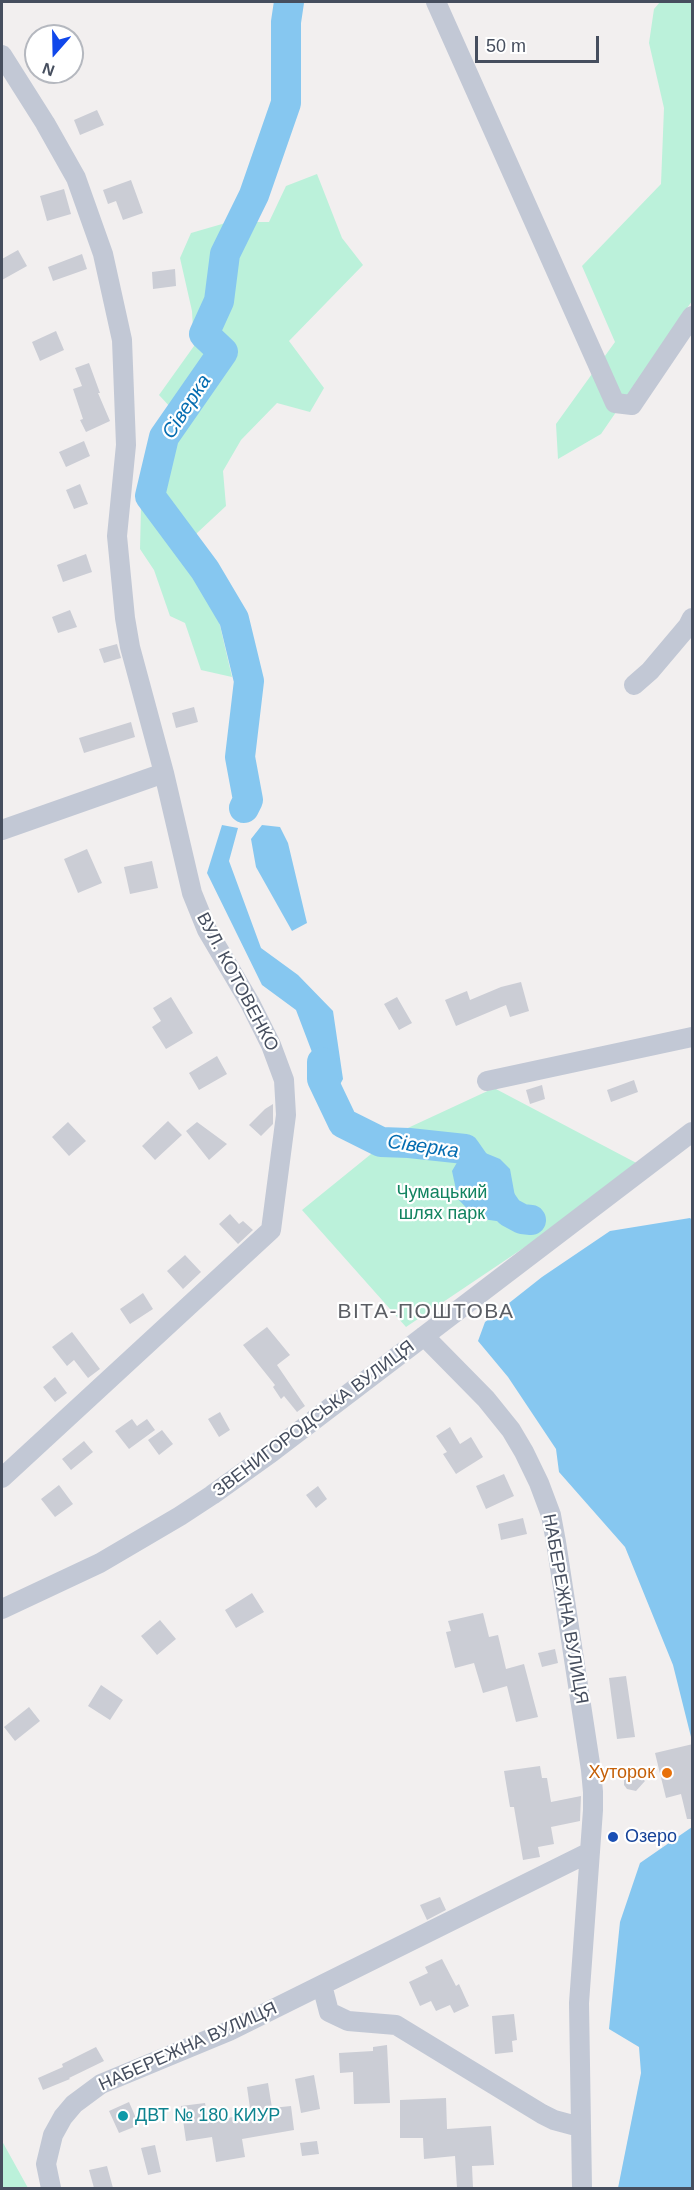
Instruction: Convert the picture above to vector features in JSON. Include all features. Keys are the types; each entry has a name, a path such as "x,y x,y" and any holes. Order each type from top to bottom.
{"street":[{"path":"436,2 615,404 632,405 693,316"},
{"name":"ВУЛ. КОТОВЕНКО","path":"2,55 76,178 103,254 122,340 126,445 117,536 130,647 164,773 187,879 207,930 250,1003 280,1064 284,1080 286,1115 271,1230 2,1478"},
{"path":"633,685 650,671 693,618"},
{"path":"2,830 164,773"},
{"path":"487,1081 693,1037"},
{"name":"ЗВЕНИГОРОДСЬКА ВУЛИЦЯ","path":"2,1609 78,1574 180,1516 272,1452 693,1132"},
{"name":"НАБЕРЕЖНА ВУЛИЦЯ","path":"424,1336 486,1399 511,1430 539,1483 551,1515 591,1770 593,1810 579,2004 582,2188"},
{"name":"НАБЕРЕЖНА ВУЛИЦЯ","path":"51,2188 46,2164 53,2135 63,2117 86,2093 101,2084 229,2031 590,1852"},
{"path":"322,1985 329,2012 348,2021 396,2025 542,2115 580,2127"}],"green space":[{"path":"660,2 692,2 692,301 601,434 558,459 556,424 615,342 582,266 661,184 664,108 649,43 654,9"},
{"path":"317,174 342,238 363,265 289,341 324,388 310,412 277,403 241,440 223,471 226,506 197,533 189,570 218,617 232,677 201,670 185,623 170,616 154,570 140,549 141,507 150,451 172,409 159,395 194,346 192,311 180,258 191,233 229,222 269,222 286,186"},
{"name":"Чумацький шлях парк","path":"494,1088 644,1167 406,1327 302,1210 397,1133"},
{"path":"2,2141 28,2188 2,2188"}],"water":[{"path":"222,825 238,828 229,861 261,948 298,975 333,1011 343,1079 330,1103 318,1103 308,1069 315,1060 296,1010 262,985 207,873"},
{"path":"262,825 280,827 288,843 307,923 292,931 256,867 251,839"},
{"path":"465,1149 478,1150 500,1159 510,1169 516,1202 503,1222 476,1218 458,1199 452,1171"},
{"path":"690,1218 692,1220 692,1741 673,1665 625,1547 559,1472 556,1449 508,1377 478,1341 485,1322 542,1277 610,1231"},
{"path":"692,1827 692,2188 618,2188 641,2073 639,2047 609,2029 620,1922 640,1863"}],"building":[{"path":"97,110 104,125 80,135 74,120"},
{"path":"131,180 143,213 123,220 116,201 108,204 103,190"},
{"path":"64,189 71,214 47,221 40,196"},
{"path":"18,250 27,266 2,280 2,259"},
{"path":"82,254 87,269 53,281 48,267"},
{"path":"175,269 176,286 153,289 152,272"},
{"path":"56,331 64,350 40,361 32,342"},
{"path":"89,363 110,421 86,432 80,420 83,419 73,389 82,386 75,368"},
{"path":"84,441 90,456 66,467 59,452"},
{"path":"80,484 88,504 74,509 66,490"},
{"path":"86,554 92,572 63,582 57,565"},
{"path":"70,610 77,627 58,633 52,617"},
{"path":"117,644 121,658 104,663 99,649"},
{"path":"194,707 198,722 176,728 172,713"},
{"path":"131,722 135,737 84,753 79,738"},
{"path":"87,849 102,883 78,893 64,859"},
{"path":"152,861 158,888 130,894 124,867"},
{"path":"521,982 529,1011 510,1017 506,1005 456,1026 445,1000 467,991 470,1000 501,987"},
{"path":"171,997 193,1033 166,1049 152,1027 161,1021 153,1008"},
{"path":"397,997 412,1023 399,1030 384,1004"},
{"path":"217,1056 227,1074 199,1090 189,1073"},
{"path":"634,1080 638,1092 611,1102 607,1090"},
{"path":"542,1085 545,1099 530,1104 526,1090"},
{"path":"273,1104 273,1124 261,1136 249,1125"},
{"path":"168,1121 182,1135 155,1160 142,1146"},
{"path":"68,1122 86,1141 69,1156 52,1137"},
{"path":"197,1122 227,1144 209,1160 186,1131"},
{"path":"230,1214 239,1224 243,1221 253,1230 238,1244 219,1224"},
{"path":"185,1255 201,1272 183,1289 167,1271"},
{"path":"143,1293 153,1309 130,1324 120,1309"},
{"path":"267,1327 290,1355 277,1365 305,1406 297,1412 284,1396 281,1399 273,1387 275,1385 243,1345"},
{"path":"72,1332 100,1369 88,1378 74,1360 67,1366 52,1347"},
{"path":"55,1377 67,1393 55,1402 43,1387"},
{"path":"220,1412 230,1430 219,1437 208,1419"},
{"path":"132,1419 137,1426 147,1419 155,1430 129,1449 115,1431"},
{"path":"450,1427 460,1444 471,1437 483,1457 456,1474 443,1454 447,1452 436,1436"},
{"path":"162,1430 173,1444 159,1455 148,1440"},
{"path":"84,1441 93,1452 71,1470 62,1459"},
{"path":"504,1474 514,1496 486,1509 476,1486"},
{"path":"59,1485 73,1504 55,1517 41,1499"},
{"path":"318,1486 327,1499 316,1508 306,1495"},
{"path":"523,1518 527,1534 501,1540 498,1524"},
{"path":"252,1593 264,1612 236,1628 225,1610"},
{"path":"483,1613 489,1637 498,1635 506,1669 524,1664 538,1717 516,1722 507,1686 483,1693 474,1663 455,1668 446,1632 451,1631 448,1621"},
{"path":"160,1620 176,1639 157,1655 141,1636"},
{"path":"555,1649 558,1663 542,1667 538,1653"},
{"path":"626,1676 635,1737 617,1739 609,1678"},
{"path":"101,1685 123,1700 110,1720 88,1706"},
{"path":"29,1707 40,1721 15,1741 4,1727"},
{"path":"693,1744 693,1819 687,1819 681,1794 666,1798 655,1753"},
{"path":"540,1766 542,1778 547,1778 551,1802 581,1796 580,1821 551,1827 554,1844 538,1847 540,1857 523,1860 514,1807 510,1807 504,1771"},
{"path":"632,1773 645,1781 636,1791 627,1789 624,1785 624,1780"},
{"path":"440,1897 446,1910 427,1920 420,1905"},
{"path":"442,1959 456,1986 459,1984 469,2006 454,2013 450,2005 436,2011 431,2001 420,2006 409,1982 428,1973 425,1967"},
{"path":"514,2014 517,2040 512,2041 513,2052 495,2054 492,2016"},
{"path":"387,2045 390,2103 354,2104 353,2072 340,2073 339,2053 373,2051 373,2047"},
{"path":"96,2047 104,2061 43,2090 38,2078 63,2067 62,2064"},
{"path":"314,2075 320,2109 301,2113 295,2079"},
{"path":"268,2083 272,2108 291,2106 294,2130 242,2139 245,2157 216,2162 212,2137 186,2141 181,2106 205,2103 208,2120 251,2115 247,2087"},
{"path":"446,2098 447,2129 491,2126 494,2165 472,2166 473,2188 457,2188 455,2156 424,2159 423,2138 400,2138 400,2100"},
{"name":"ДВТ № 180 КИУР","path":"129,2102 139,2125 119,2133 109,2111"},
{"path":"317,2141 319,2154 302,2156 300,2143"},
{"path":"155,2145 161,2172 148,2175 141,2148"},
{"path":"107,2166 113,2188 94,2188 89,2170"}],"waterway":[{"name":"Сіверка","path":"244,808 248,800 240,757 249,681 234,619 205,570 150,496 164,437 223,352 204,334 219,301 225,254 254,195 286,103 286,22 289,2"},
{"name":"Сіверка","path":"322,1062 322,1079 343,1123 381,1142 465,1149 509,1212 522,1219 531,1220"}],"place":[{"name":"Хуторок","path":"667,1773"},
{"name":"Озеро","path":"613,1837"},
{"name":"ДВТ № 180 КИУР","path":"123,2116"}],"district":[{"name":"ВІТА-ПОШТОВА","path":"426,1312"}]}
